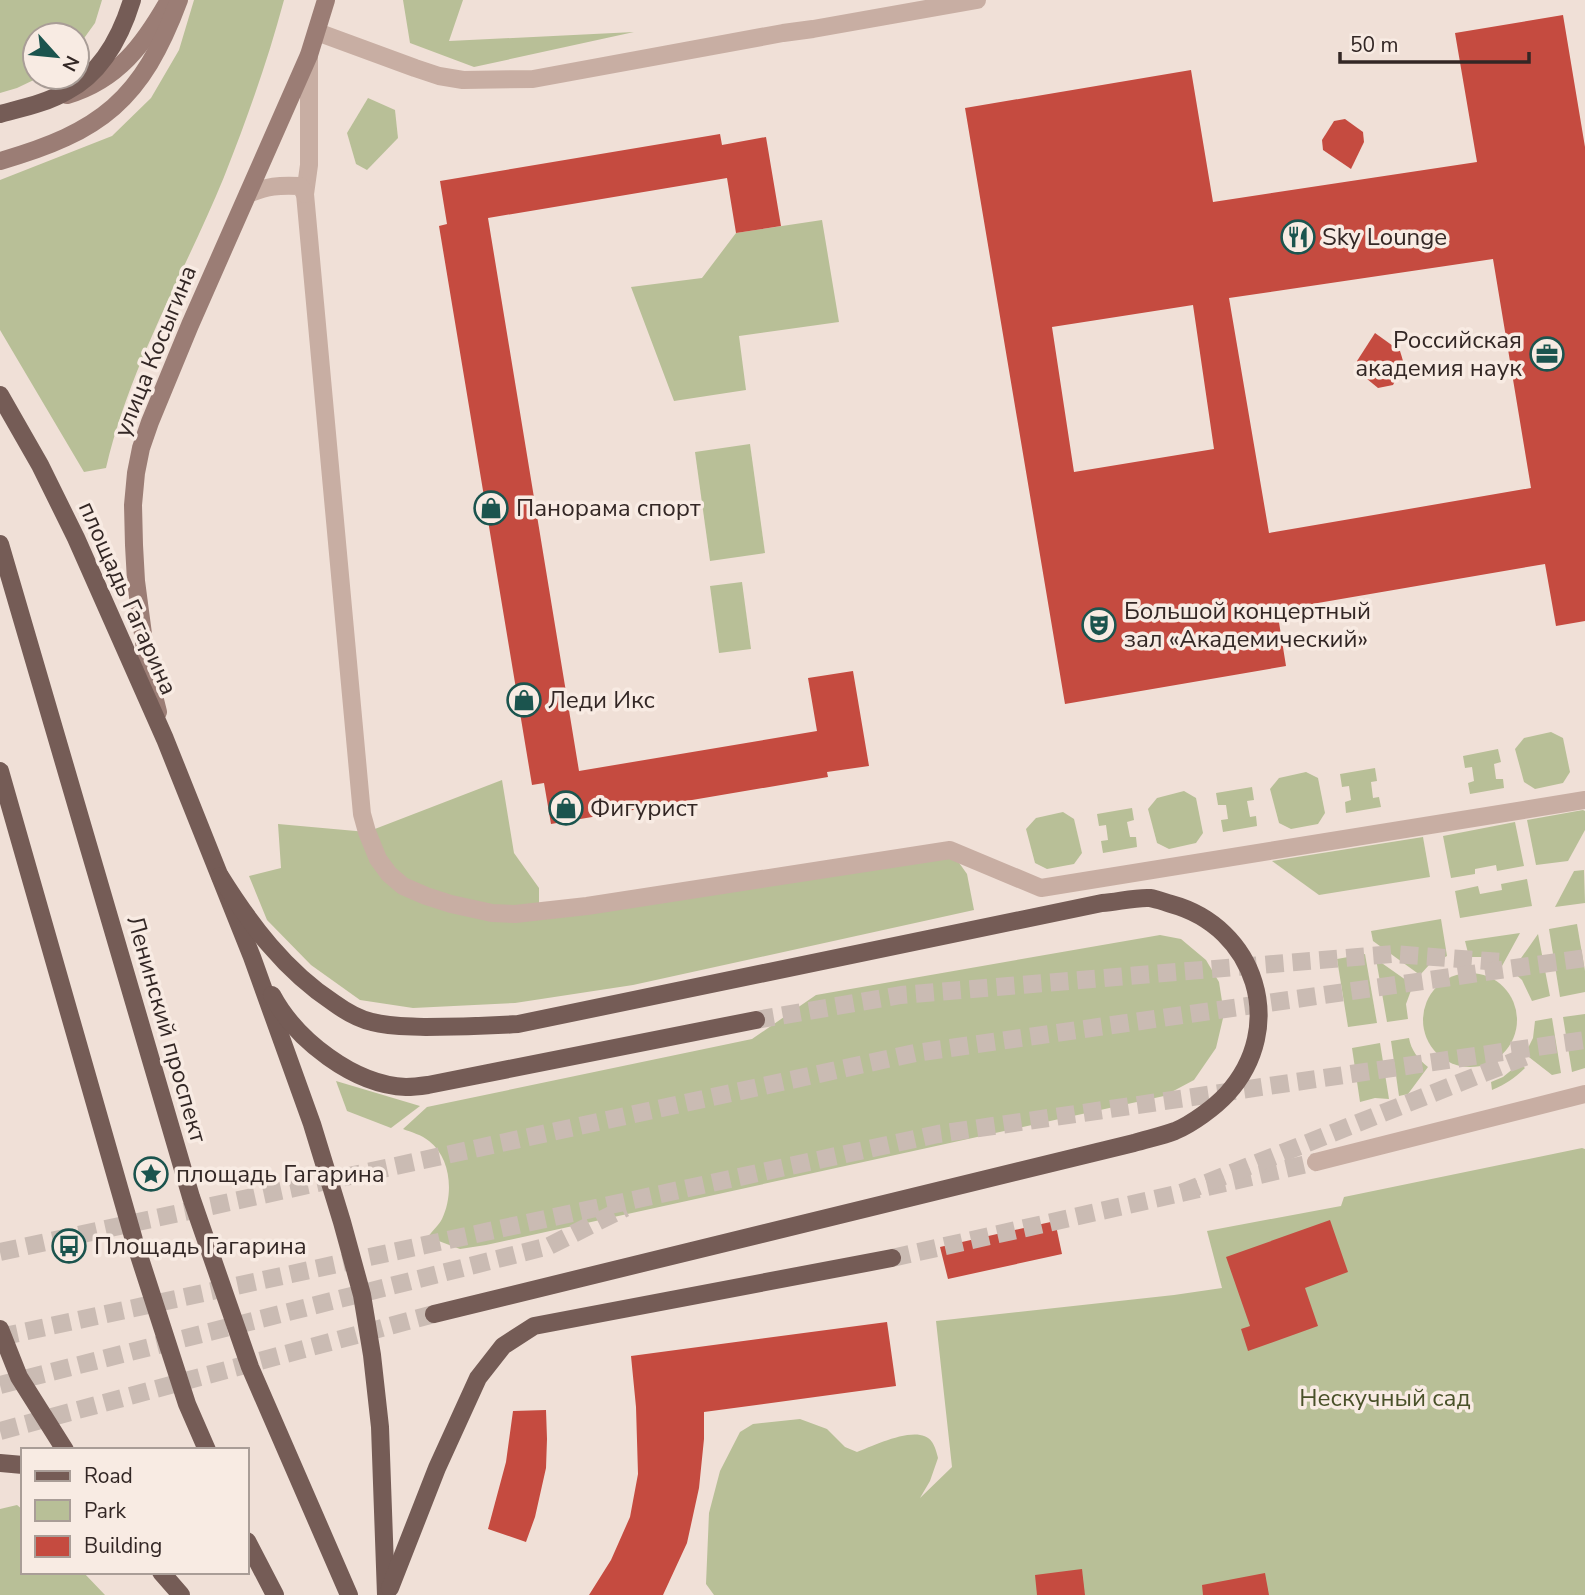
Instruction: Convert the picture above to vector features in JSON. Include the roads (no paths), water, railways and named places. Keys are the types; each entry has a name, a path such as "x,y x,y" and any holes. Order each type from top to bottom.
{"main road":[{"path":"44,102 68,91 102,60 127,18 132,0"},
{"path":"0,114 82,90 109,76 142,43 169,0"},
{"path":"0,161 69,137 113,109 145,72 159,48 179,0"},
{"name":"улица Косыгина","path":"164,739 148,672 136,581 134,518 136,472 141,448 190,325 309,55 326,0"},
{"name":"площадь Гагарина","path":"0,395 40,465 76,538 164,739 252,957 312,1124 362,1295 372,1355 380,1427 387,1595"},
{"name":"Ленинский проспект","path":"0,544 191,1197 250,1367 349,1595"},
{"path":"0,771 134,1240 187,1404 206,1448"},
{"path":"220,876 268,945 296,974 345,1011 370,1022 393,1026 470,1027 518,1024 1102,903 1150,898 1190,909 1222,931 1243,956 1256,990 1259,1012 1257,1040 1246,1066 1228,1093 1208,1110 1175,1130 1134,1143 434,1314"},
{"path":"252,957 274,1000 298,1031 319,1050 343,1066 389,1085 428,1085 756,1020"},
{"path":"387,1595 437,1468 478,1378 503,1346 534,1326 892,1258"},
{"path":"0,1329 19,1377 64,1448"},
{"path":"0,1463 21,1465"},
{"path":"248,1543 275,1595"},
{"path":"163,1574 181,1595"}],"street":[{"path":"317,32 439,76 463,80 533,79 977,0"},
{"path":"309,55 309,165 305,194 362,814 378,859 389,874 403,886 451,904 492,913 516,914 587,906 950,850 1041,888 1585,800"},
{"path":"248,194 269,186 284,185 300,186 305,194"},
{"path":"1316,1162 1585,1094"}],"tunnel":[{"path":"756,1020 901,995 1393,954 1501,962"},
{"path":"0,1252 915,1053 1585,958"},
{"path":"0,1337 938,1134 1585,1040"},
{"path":"892,1258 1181,1193 1527,1056"},
{"path":"1181,1193 1316,1162"},
{"path":"0,1385 549,1246 625,1208"},
{"path":"0,1431 434,1314"}],"place":[{"name":"Sky Lounge","path":"1298,237"},
{"name":"Российская академия наук","path":"1547,354"},
{"name":"Панорама спорт","path":"491,508"},
{"name":"Большой концертный зал «Академический»","path":"1099,625"},
{"name":"Леди Икс","path":"524,700"},
{"name":"Фигурист","path":"566,808"},
{"name":"площадь Гагарина","path":"151,1174"},
{"name":"Площадь Гагарина","path":"69,1246"}],"park label":[{"name":"Нескучный сад","path":"1385,1398"}]}
